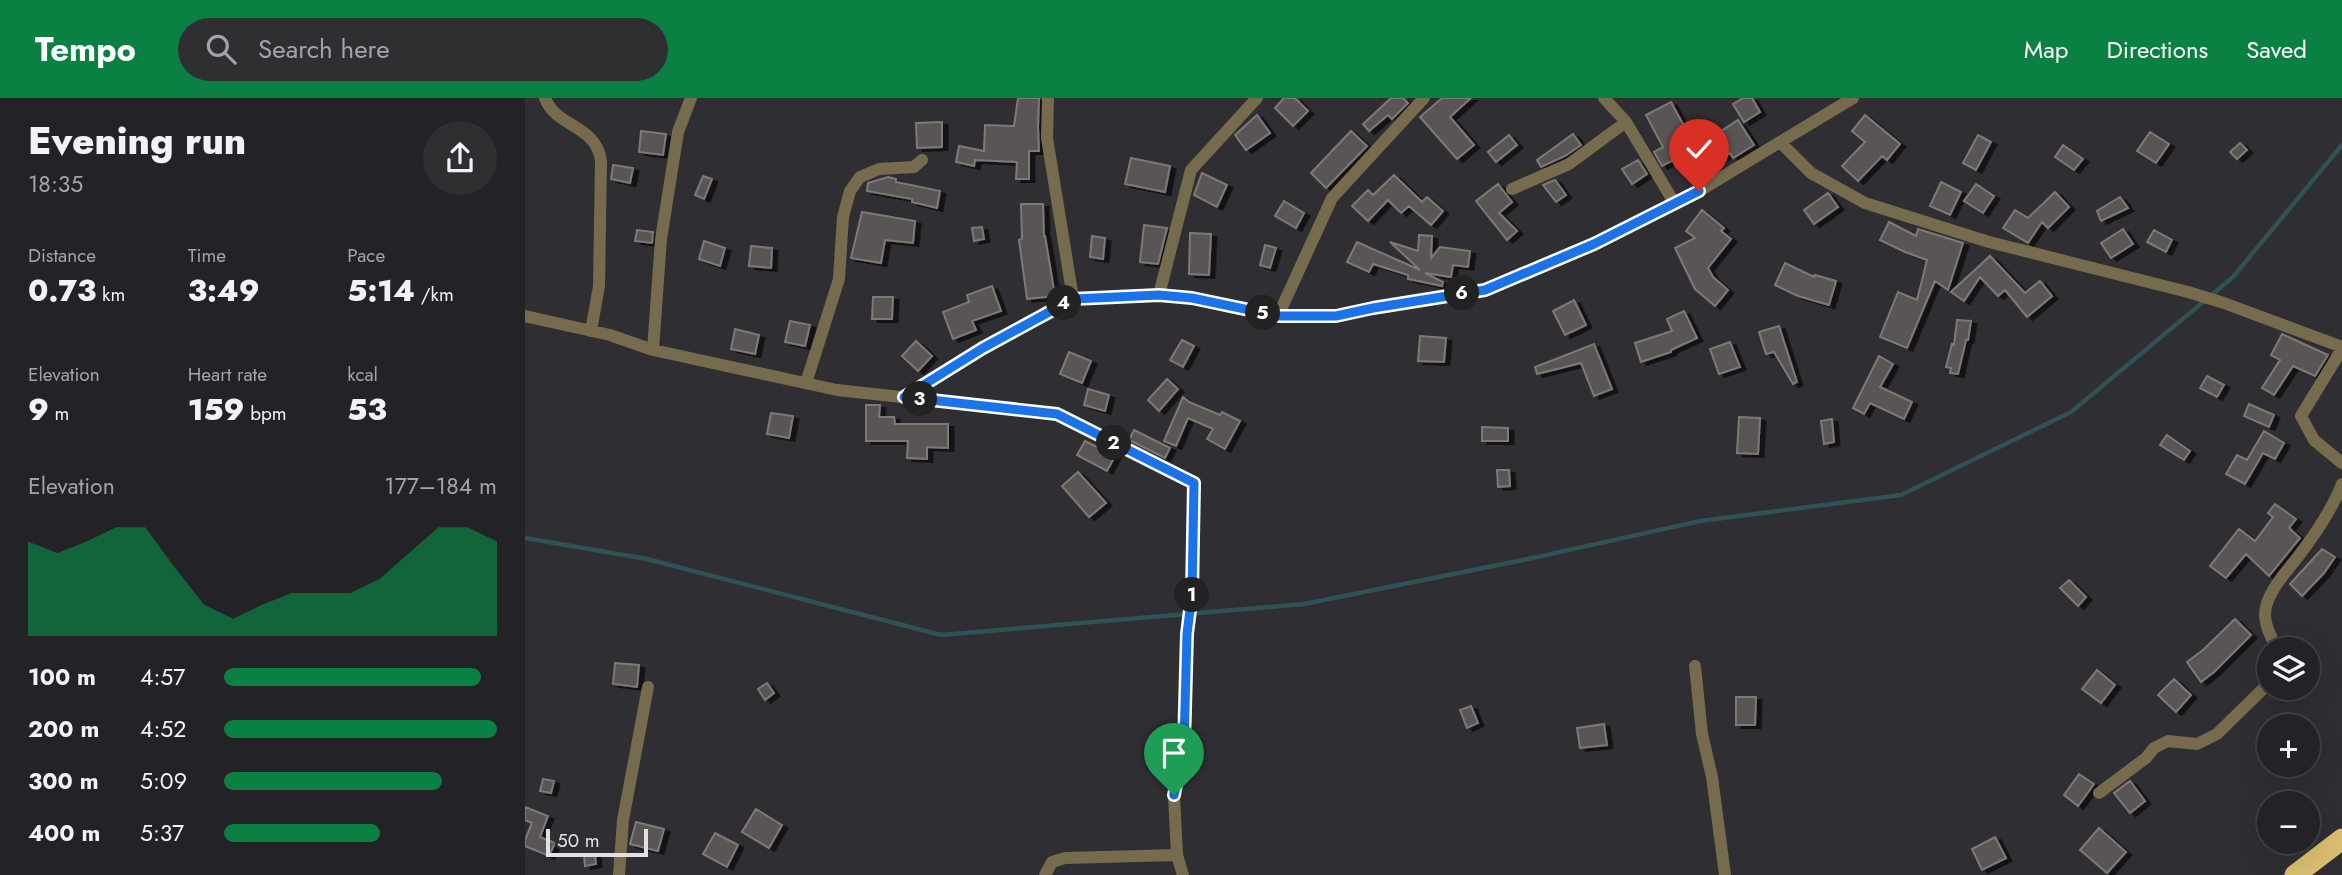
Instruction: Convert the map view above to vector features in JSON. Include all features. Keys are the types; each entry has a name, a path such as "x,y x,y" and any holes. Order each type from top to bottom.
{"highway":[{"path":"2295,875 2342,839"}],"street":[{"path":"545,98 555,112 593,138 600,149 599,275 591,331"},
{"path":"653,350 661,239 678,132 691,98"},
{"path":"1048,98 1047,138 1073,299"},
{"path":"1159,295 1191,170 1257,98"},
{"path":"1605,98 1626,122 1675,204"},
{"path":"904,397 983,348 1073,299 1159,295 1192,298 1278,316 1336,316 1485,290 1594,244 1675,204 1853,98"},
{"path":"1278,316 1332,198 1421,99"},
{"path":"1511,190 1569,164 1626,122"},
{"path":"1780,142 1811,173 1865,203 1989,242 2224,303 2342,348 2301,416 2314,440 2342,463"},
{"path":"806,383 839,279 843,217 850,191 860,177 879,169 914,167 922,160"},
{"path":"525,316 591,331 653,350 837,390 1057,414 1194,483 1192,594 1187,634 1184,745 1174,795 1177,855 1183,875"},
{"path":"2271,637 2266,628 2266,605 2283,575 2337,498 2342,484"},
{"path":"1695,666 1702,734 1712,777 1725,875"},
{"path":"619,875 623,820 648,687"},
{"path":"2099,793 2146,758 2154,748 2168,741 2197,744 2217,734 2257,695"},
{"path":"1045,875 1052,862 1065,858 1177,855"}],"building":[{"path":"1018,98 1039,98 1039,151 1029,151 1029,179 1016,179 1017,162 975,160 974,166 956,162 959,146 984,151 985,125 1014,126"},
{"path":"1284,98 1295,98 1308,111 1293,126 1275,108"},
{"path":"1391,98 1403,98 1408,103 1392,119 1388,115 1369,131 1363,124"},
{"path":"1442,98 1471,98 1450,117 1474,145 1457,159 1420,117"},
{"path":"1743,98 1752,98 1760,112 1744,122 1733,104"},
{"path":"1671,102 1684,126 1692,122 1702,139 1711,135 1712,137 1738,120 1754,145 1733,158 1730,153 1704,168 1693,150 1662,166 1654,152 1663,147 1646,115"},
{"path":"1257,115 1270,133 1246,150 1235,135"},
{"path":"1865,115 1900,144 1887,160 1882,156 1858,181 1842,166 1865,142 1852,131"},
{"path":"942,122 942,147 917,148 916,123"},
{"path":"641,131 666,134 663,155 639,152"},
{"path":"1351,131 1367,146 1326,188 1311,173"},
{"path":"2150,132 2169,144 2156,163 2137,151"},
{"path":"1573,134 1581,145 1541,167 1537,160"},
{"path":"1509,135 1517,145 1496,162 1488,152"},
{"path":"1978,135 1991,142 1976,170 1963,163"},
{"path":"2240,143 2247,150 2237,159 2230,152"},
{"path":"2063,145 2083,159 2074,170 2055,157"},
{"path":"1131,158 1170,166 1165,192 1125,184"},
{"path":"1638,160 1647,174 1632,184 1622,169"},
{"path":"613,165 633,168 630,183 611,179"},
{"path":"1202,173 1227,185 1217,207 1194,195"},
{"path":"1394,175 1422,202 1427,197 1443,211 1431,225 1409,206 1401,213 1388,200 1368,221 1352,206 1368,190 1373,195"},
{"path":"703,176 712,179 704,199 695,195"},
{"path":"888,177 896,179 896,182 940,191 937,208 912,202 912,199 867,191 868,183"},
{"path":"1555,180 1566,195 1556,202 1543,185"},
{"path":"1941,182 1961,192 1950,215 1930,206"},
{"path":"1498,184 1512,202 1499,213 1517,231 1507,240 1476,201"},
{"path":"1976,184 1994,196 1983,213 1964,201"},
{"path":"2055,192 2069,207 2048,228 2042,222 2028,243 2003,228 2015,210 2028,218"},
{"path":"1828,193 1838,207 1814,224 1804,210"},
{"path":"2120,197 2128,208 2101,221 2097,211"},
{"path":"1284,201 1304,213 1296,228 1275,216"},
{"path":"1021,204 1043,204 1044,236 1055,296 1027,299 1019,240 1022,239"},
{"path":"1702,210 1724,228 1721,231 1731,239 1708,268 1713,277 1728,290 1715,306 1695,289 1675,248 1695,238 1686,231"},
{"path":"862,212 915,221 913,243 885,240 881,263 851,258"},
{"path":"1889,222 1916,236 1918,229 1963,243 1948,290 1935,281 1907,348 1880,337 1898,292 1917,300 1927,260 1880,240"},
{"path":"1144,225 1167,228 1158,264 1140,262"},
{"path":"982,227 984,239 974,241 972,228"},
{"path":"2123,229 2133,244 2111,258 2101,243"},
{"path":"637,230 653,232 652,243 635,241"},
{"path":"2154,230 2172,240 2166,252 2147,242"},
{"path":"1190,233 1211,234 1209,275 1189,274"},
{"path":"1419,235 1432,236 1431,258 1440,247 1470,251 1468,267 1453,265 1451,277 1425,273 1443,282 1442,286 1408,279 1408,275 1373,264 1369,272 1347,262 1357,242 1420,270 1390,242 1418,251"},
{"path":"1092,236 1105,238 1103,259 1090,257"},
{"path":"704,241 725,248 720,266 699,259"},
{"path":"1265,245 1276,248 1270,268 1260,265"},
{"path":"751,246 772,248 771,268 749,266"},
{"path":"1990,256 2025,293 2040,281 2052,296 2027,317 2005,290 1998,296 1980,277 1964,301 1951,292"},
{"path":"1785,263 1814,277 1815,275 1836,281 1829,305 1798,296 1775,285"},
{"path":"992,286 1001,311 972,321 976,330 953,339 943,312 969,302 967,295"},
{"path":"873,297 893,297 892,319 872,319"},
{"path":"1574,300 1586,325 1565,335 1553,311"},
{"path":"1684,311 1697,338 1671,352 1641,362 1635,343 1672,331 1667,319"},
{"path":"1957,320 1971,321 1958,374 1950,373 1951,368 1946,367 1952,344 1954,345"},
{"path":"790,321 810,325 805,346 785,342"},
{"path":"1779,326 1797,382 1793,384 1774,352 1766,354 1759,332"},
{"path":"735,329 759,335 755,354 731,349"},
{"path":"2282,334 2328,355 2315,376 2293,366 2274,395 2262,388 2280,360 2271,355"},
{"path":"1420,336 1446,338 1444,362 1418,361"},
{"path":"1182,340 1194,346 1183,367 1170,360"},
{"path":"916,341 932,356 918,371 902,356"},
{"path":"1730,342 1740,367 1719,374 1710,349"},
{"path":"1594,344 1612,389 1594,396 1581,363 1537,374 1535,367"},
{"path":"1069,352 1091,361 1082,383 1060,374"},
{"path":"1879,356 1893,364 1880,387 1912,402 1904,419 1870,403 1864,414 1853,408"},
{"path":"2207,376 2224,385 2217,397 2200,388"},
{"path":"1167,379 1178,389 1159,411 1148,400"},
{"path":"1088,389 1109,395 1105,411 1084,405"},
{"path":"1183,397 1189,402 1220,415 1222,412 1240,421 1225,449 1207,439 1213,429 1188,418 1176,446 1164,441"},
{"path":"2249,404 2274,415 2269,427 2244,416"},
{"path":"866,405 880,405 879,417 894,417 895,424 948,424 948,448 927,447 927,459 907,458 908,441 866,441"},
{"path":"771,413 793,416 789,438 767,434"},
{"path":"1739,417 1760,418 1758,454 1737,453"},
{"path":"1832,419 1834,442 1824,444 1821,421"},
{"path":"1482,427 1508,428 1508,441 1482,441"},
{"path":"1134,430 1170,448 1165,458 1129,440"},
{"path":"2264,431 2284,443 2275,459 2263,453 2245,484 2226,474 2237,455 2247,460"},
{"path":"2167,435 2190,451 2184,460 2160,445"},
{"path":"1085,441 1115,456 1107,471 1077,455"},
{"path":"1497,470 1509,470 1510,486 1498,487"},
{"path":"1078,472 1106,503 1089,517 1062,486"},
{"path":"2275,504 2296,519 2289,528 2300,538 2269,576 2246,554 2226,578 2210,566 2239,529 2255,541 2273,517 2268,513"},
{"path":"2322,549 2335,557 2302,596 2290,584"},
{"path":"2069,580 2086,597 2078,606 2060,588"},
{"path":"2235,619 2251,635 2201,682 2187,662"},
{"path":"615,663 639,665 637,687 613,684"},
{"path":"2097,670 2115,685 2101,703 2082,689"},
{"path":"2174,679 2191,695 2176,712 2158,695"},
{"path":"767,683 774,693 765,700 758,689"},
{"path":"1736,697 1756,697 1755,725 1736,725"},
{"path":"1471,706 1478,723 1467,728 1460,710"},
{"path":"1604,724 1607,745 1580,748 1577,728"},
{"path":"2079,774 2094,784 2078,806 2064,795"},
{"path":"543,779 554,781 551,793 540,791"},
{"path":"2130,781 2145,801 2130,813 2114,793"},
{"path":"525,807 548,816 540,837 555,843 549,856 525,846 532,823 525,820"},
{"path":"756,809 782,825 769,848 742,832"},
{"path":"636,822 664,829 658,851 630,844"},
{"path":"2099,828 2126,852 2107,873 2080,850"},
{"path":"715,833 738,845 727,867 703,854"},
{"path":"1995,837 2006,858 1982,870 1972,849"},
{"path":"595,854 596,864 585,866 584,855"}],"waterway":[{"path":"525,538 647,559 941,635 1304,604 1700,521 1901,495 2071,412 2233,277 2342,145"}],"route":[{"path":"1174,795 1184,745 1187,634 1192,594 1194,483 1057,414 904,397 983,348 1073,299 1159,295 1192,298 1278,316 1336,316 1485,290 1594,244 1699,191"}]}
